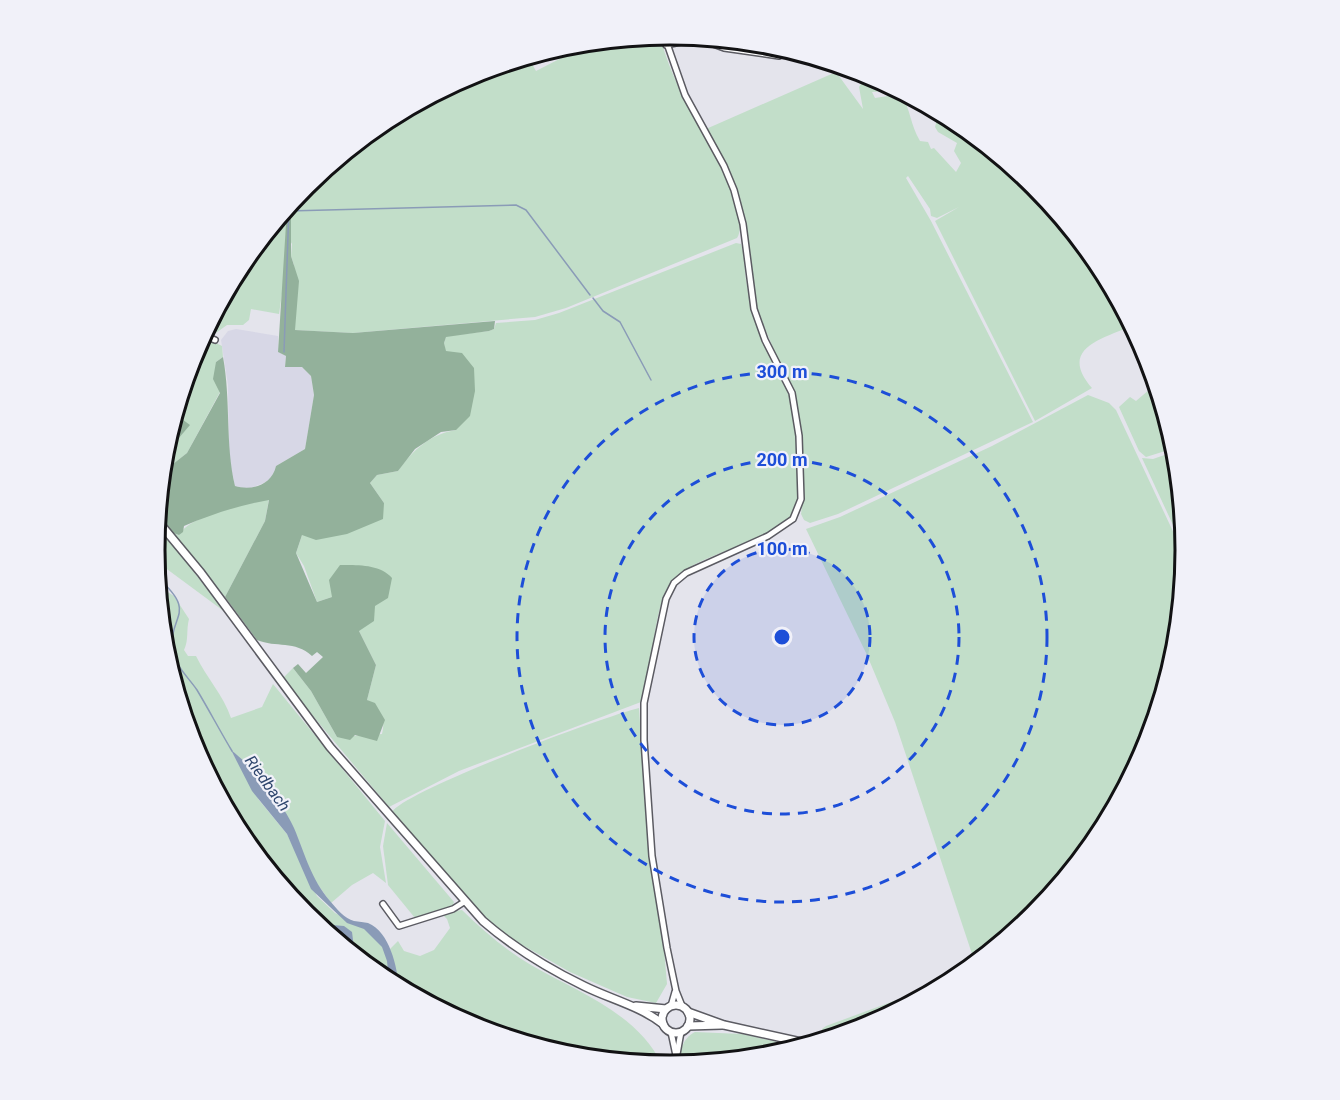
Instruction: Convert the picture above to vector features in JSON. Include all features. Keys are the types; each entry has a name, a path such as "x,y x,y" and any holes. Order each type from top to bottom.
{"main road":[{"path":"166,529 330,747 464,902 496,933 530,956 583,986 634,1006 663,1024 671,1032 681,1032 688,1026 690,1019 685,1009"},
{"path":"634,1006 685,1009 724,1025 792,1040"},
{"path":"663,1024 663,1016 669,1008"},
{"path":"688,1026 724,1025"}],"street":[{"path":"666,45 686,95 734,190 744,232 754,309 765,339 794,400 799,425 801,493 797,512 789,523 777,532 692,569 674,583 666,599 645,695 644,733 652,850 676,991 685,1009"},
{"path":"724,48 756,53"},
{"path":"383,904 393,922 399,926 453,909 464,902"},
{"path":"669,1008 676,991"},
{"path":"671,1032 677,1055"},
{"path":"677,1055 681,1032"}],"shaded area":[{"path":"236,329 278,336 278,352 286,356 285,366 302,367 311,376 314,395 305,449 276,466 274,476 266,482 248,489 235,486 229,460 228,385 221,340 228,331"}],"green space":[{"path":"663,45 683,97 710,146 730,190 740,226 737,238 566,308 535,317 353,333 294,330 294,265 291,256 292,244 289,239 290,217 337,170 389,130 477,83 532,64 536,71 571,55 604,49"},
{"path":"834,73 863,109 859,87 862,83 881,91 872,92 875,98 890,96 906,104 920,141 928,142 931,149 934,148 956,172 961,163 954,151 957,143 938,132 935,127 936,121 951,130 1003,170 1050,217 1090,269 1123,327 1124,329 1088,347 1082,355 1080,364 1083,375 1092,388 1035,421 935,221 959,207 937,218 931,216 930,209 908,176 906,178 931,221 1033,422 838,514 810,523 804,520 801,514 804,491 798,407 758,312 740,198 726,164 706,129"},
{"path":"291,216 291,256 299,281 295,330 353,333 495,321 494,329 489,331 446,337 444,343 446,351 462,353 474,368 475,391 470,416 456,430 441,432 415,449 398,471 377,475 370,483 384,503 383,519 347,534 316,540 302,535 296,553 317,602 332,597 329,580 340,565 375,568 392,578 388,598 375,606 374,621 359,631 376,665 367,700 375,703 385,720 377,741 355,735 350,740 337,737 311,691 293,668 298,664 306,673 323,657 317,652 312,656 299,648 257,640 225,597 265,521 269,500 237,507 184,526 183,532 179,535 173,533 166,524 173,464 187,453 220,393 213,379 216,362 223,357 230,454 235,486 248,488 266,482 274,473 276,466 305,449 314,395 311,376 302,367 285,367 286,356 278,352 286,222"},
{"path":"286,221 284,280 279,314 251,309 249,320 243,325 227,325 213,335 250,269"},
{"path":"736,243 741,244 742,248 747,286 756,324 791,401 797,436 799,476 795,509 789,519 761,537 694,565 680,573 670,584 660,608 641,702 459,771 389,807 282,679 293,668 311,691 337,737 382,734 383,718 376,707 367,700 376,665 359,631 332,597 317,602 304,566 296,553 302,535 384,503 370,483 377,475 398,471 410,456 430,439 456,430 444,343 446,336 489,331 494,329 496,323 535,320 559,313"},
{"path":"211,340 222,346 223,357 216,362 220,392 187,453 173,465 178,439 189,425 182,419"},
{"path":"1149,390 1165,451 1146,457 1139,451 1119,407 1130,397 1136,401"},
{"path":"1088,395 1109,403 1116,410 1175,535 1174,583 1171,616 1158,681 1137,743 1107,803 1090,831 1050,883 1003,930 972,955 895,722 867,655 806,529 840,517 992,446"},
{"path":"182,419 190,425 177,440"},
{"path":"1166,455 1171,484 1174,528 1142,458 1153,459"},
{"path":"269,499 265,521 225,597 173,533 179,535 185,528 206,516"},
{"path":"165,536 225,612 166,568"},
{"path":"167,591 174,596 189,619 184,650 188,656 196,656 231,718 262,707 273,684 385,821 380,847 386,883 373,873 352,885 331,903 311,875 294,830 281,806 251,768 232,752 259,800 287,834 317,896 335,913 364,927 384,945 390,971 337,930 313,907 290,883 250,831 217,773 192,712 175,649"},
{"path":"639,708 648,846 663,937 667,984 656,1003 627,997 570,972 508,937 477,911 392,812 405,802 467,772 550,739"},
{"path":"387,823 454,902 452,907 415,918 388,885 383,846"},
{"path":"462,910 495,940 522,959 622,1018 638,1031 656,1055 604,1051 539,1038 477,1017 396,974 390,949 398,941 404,951 420,956 434,950 450,928 447,919 441,913"},
{"path":"902,998 863,1017 823,1031 826,1026"},
{"path":"695,1032 742,1034 780,1043 736,1051 681,1055 687,1038"}],"water":[{"path":"231,750 258,776 283,808 323,893 347,918 368,923 382,934 391,951 397,975 388,969 382,947 364,929 347,923 311,889 287,834 252,791"},
{"path":"332,925 344,926 352,932 353,943 337,930"}],"waterway":[{"path":"296,211 516,205 526,210 590,295"},
{"path":"284,352 289,219"},
{"path":"593,298 603,311 620,322 651,380"},
{"name":"Riedbach","path":"166,586 177,599 179,607 173,636"},
{"name":"Riedbach","path":"179,666 197,690 232,751"}]}
